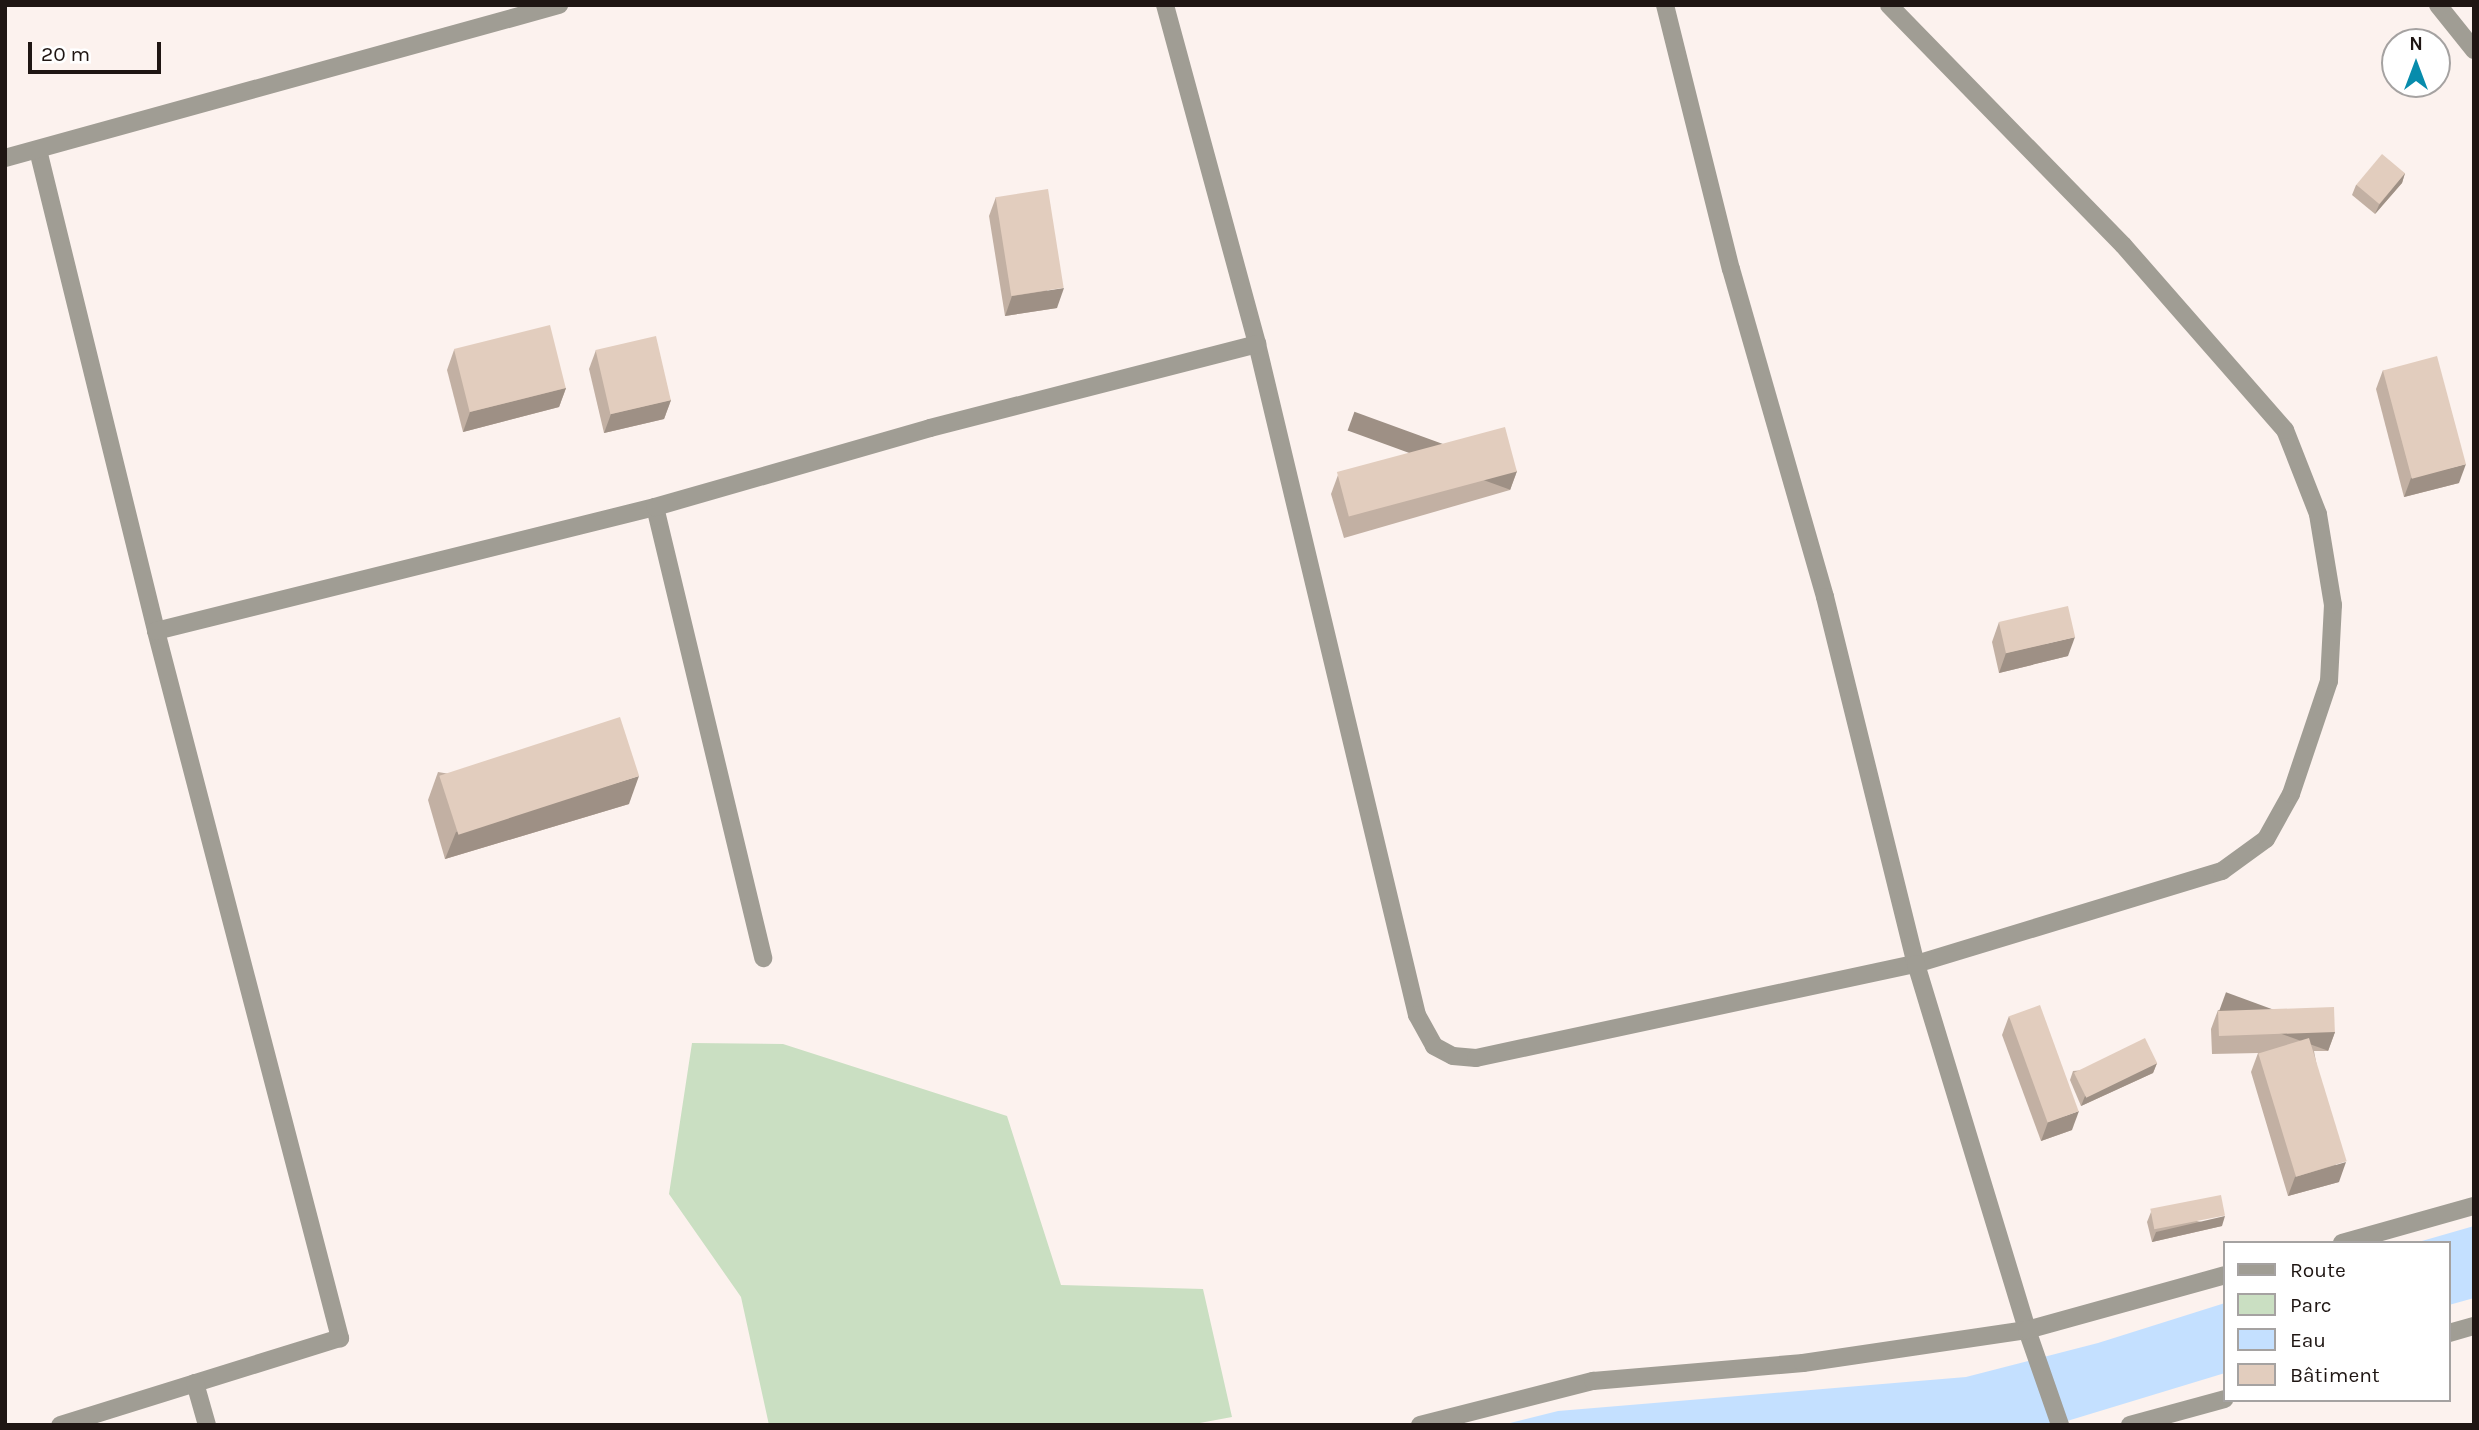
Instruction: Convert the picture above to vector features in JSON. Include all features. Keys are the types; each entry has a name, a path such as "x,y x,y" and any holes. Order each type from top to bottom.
{"street":[{"path":"1166,5 1257,344 1416,1015 1434,1046 1454,1056 1476,1058 1916,964 2222,871 2266,839 2291,794 2329,681 2333,605 2318,514 2285,430 2123,245 1889,5"},
{"path":"1665,5 1731,269 1825,597 1916,964 2027,1330 2060,1425"},
{"path":"2438,5 2474,50"},
{"path":"5,159 556,6"},
{"path":"38,150 156,631 340,1338 60,1425"},
{"path":"156,631 656,507 930,428 1257,344"},
{"path":"656,507 764,958"},
{"path":"2349,1241 2474,1206"},
{"path":"1420,1425 1593,1381 1802,1363 2027,1330 2224,1275"},
{"path":"2451,1332 2474,1326"},
{"path":"195,1383 207,1425"},
{"path":"2130,1425 2224,1399"}],"green space":[{"path":"692,1043 783,1044 1007,1116 1061,1285 1203,1289 1232,1417 1189,1425 769,1425 741,1297 669,1194"}],"water":[{"path":"2474,1226 2474,1298 2451,1304 2451,1241 2422,1241"},
{"path":"2224,1303 2224,1373 2054,1425 1502,1425 1558,1411 1966,1377 2098,1343"}],"building":[{"path":"2382,154 2405,173 2379,204 2356,185"},
{"path":"1048,189 1064,288 1011,296 996,197"},
{"path":"550,325 566,388 470,412 454,349"},
{"path":"656,336 671,400 610,414 596,350"},
{"path":"2437,356 2466,464 2412,479 2383,370"},
{"path":"1505,427 1517,471 1349,516 1337,472"},
{"path":"2068,606 2075,637 2006,653 1999,622"},
{"path":"620,717 639,776 458,835 439,776"},
{"path":"2040,1005 2079,1111 2048,1122 2009,1016"},
{"path":"2334,1007 2335,1032 2219,1036 2218,1011"},
{"path":"2145,1038 2157,1063 2086,1098 2074,1073"},
{"path":"2309,1038 2347,1161 2296,1177 2258,1053"},
{"path":"2221,1195 2225,1216 2154,1229 2150,1209"}]}
